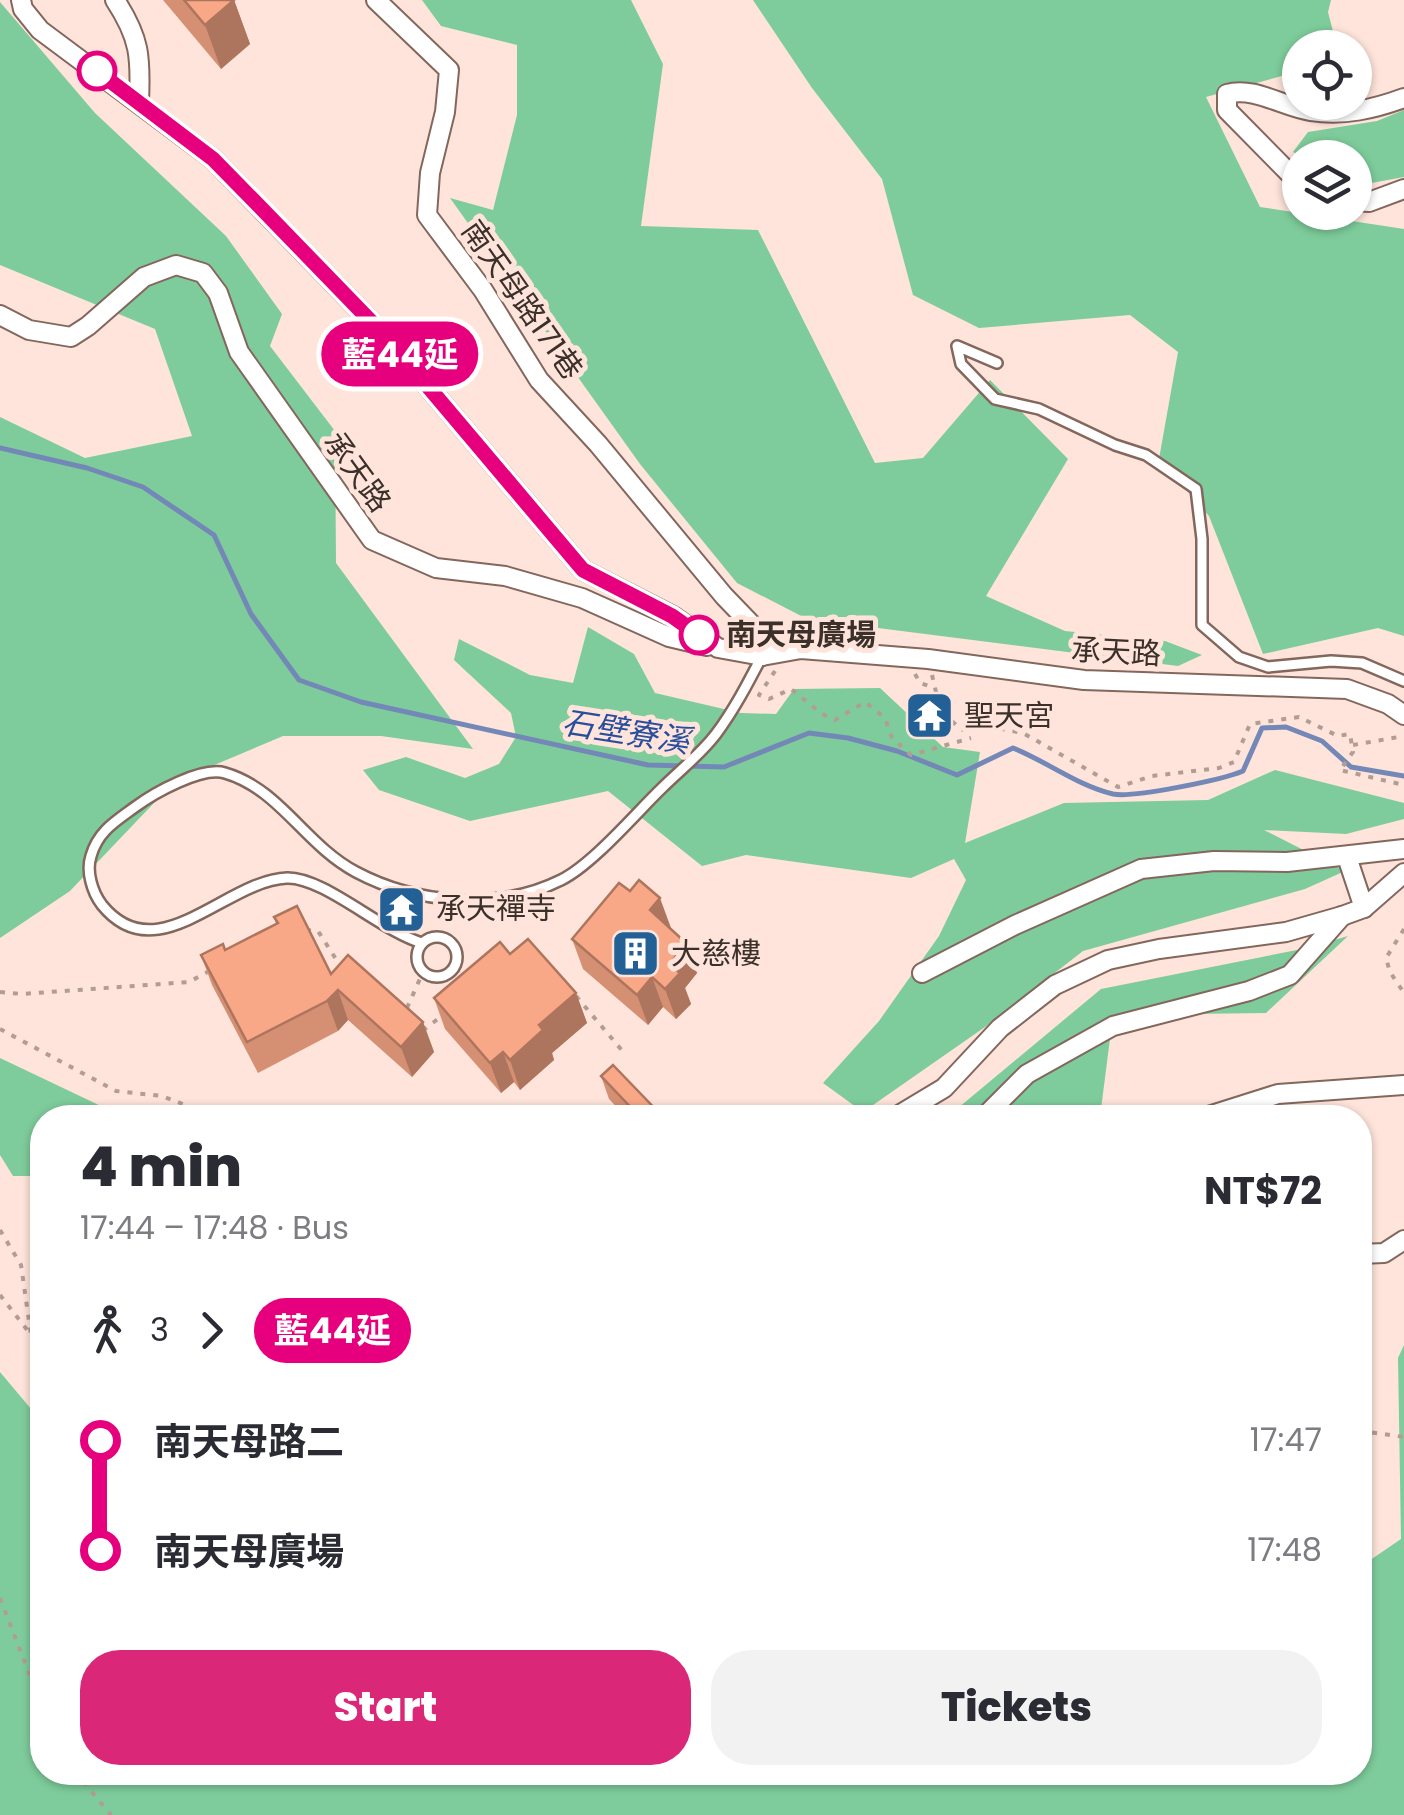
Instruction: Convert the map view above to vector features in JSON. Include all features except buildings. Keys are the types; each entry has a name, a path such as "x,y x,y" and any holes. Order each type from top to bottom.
{"street":[{"path":"21,0 40,30 213,159 374,324 583,570 672,616 718,648"},
{"path":"115,0 129,22 141,59 140,102"},
{"name":"南天母路171巷","path":"376,0 449,70 445,112 430,174 427,215 483,290 539,380 751,624 762,656"},
{"path":"1282,166 1228,110 1227,94 1240,90 1335,114 1376,108 1404,98"},
{"path":"1372,201 1404,189"},
{"name":"承天路","path":"0,315 29,330 71,337 144,276 176,265 204,273 218,292 239,352 372,540 436,568 505,576 582,598 669,637 762,656 801,649 928,658 1084,680 1348,689 1396,699 1404,715"},
{"path":"922,972 1141,869 1214,860 1287,862 1404,849"},
{"path":"1348,856 1364,908"},
{"path":"916,1105 944,1088 1000,1028 1055,984 1108,960 1158,949 1286,932 1342,916 1364,908 1404,873"},
{"path":"996,1105 1026,1074 1113,1026 1249,991 1290,976 1342,916"},
{"path":"1243,1105 1278,1094 1404,1084"},
{"path":"1372,1254 1384,1253 1404,1240"}],"lane":[{"path":"997,363 957,346 960,364 995,399 1038,408 1115,445 1146,455 1196,489 1202,540 1202,624 1239,657 1268,667 1331,661 1362,663 1404,680"},
{"path":"422,943 417,961 423,972 436,977 448,973 457,956 452,944 440,937 422,943 399,936 311,882 288,878 256,884 180,924 142,931 116,920 99,902 88,870 92,852 104,828 146,800 195,775 222,771 264,791 316,846 356,872 410,895 462,900 528,893 564,878 598,850 714,737 762,656"}],"path":[{"path":"762,656 776,672 759,694 769,699 791,689 835,720 865,702 885,718 892,738 911,755 971,738 940,709 928,658"},
{"path":"961,730 986,726 1022,733 1118,788 1152,776 1219,768 1234,762 1250,724 1299,717 1338,736 1350,734 1353,752 1340,770 1404,785"},
{"path":"941,724 954,724"},
{"path":"1353,745 1404,736"},
{"path":"1404,929 1386,958 1404,993"},
{"path":"304,930 318,931 345,974"},
{"path":"0,992 22,994 190,982 216,967"},
{"path":"406,1009 423,972"},
{"path":"570,990 624,1054"},
{"path":"393,1007 406,1009 425,1029 455,1005"},
{"path":"0,1029 116,1091 162,1096 185,1105"},
{"path":"0,1230 21,1265 30,1335"},
{"path":"0,1296 30,1335"},
{"path":"1372,1432 1404,1437"},
{"path":"0,1598 30,1676"},
{"path":"86,1785 111,1815"}],"green space":[{"path":"422,0 631,0 663,64 641,226 758,230 875,463 923,458 990,380 1068,459 986,596 1065,631 1165,641 1202,655 1178,666 807,619 737,583 640,464 450,198 493,210 517,115 517,45 441,26"},
{"path":"753,0 1331,0 1328,12 1333,30 1282,30 1282,76 1206,97 1260,207 1282,210 1282,230 1372,230 1372,224 1404,229 1404,636 1378,628 1263,654 1209,516 1159,459 1178,352 1130,315 979,328 913,295 882,179 812,88"},
{"path":"0,2 95,113 226,236 282,314 270,346 335,431 336,563 473,749 381,736 283,736 174,782 70,891 0,938 0,417 85,458 192,436 155,329 0,265"},
{"path":"1404,110 1404,177 1372,183 1372,140 1302,140 1308,132 1377,121"},
{"path":"588,627 634,654 655,693 741,713 776,714 794,689 880,688 943,747 980,752 965,843 1064,803 1208,800 1275,770 1404,803 1404,819 1346,834 1264,830 1345,871 1305,889 1083,951 985,1027 873,1105 853,1105 823,1083 879,1021 939,936 966,880 954,859 911,878 746,855 702,866 608,791 470,821 379,790 363,770 406,757 465,778 499,764 516,737 511,713 454,660 459,639 530,675 573,683"},
{"path":"1348,936 1266,1013 1113,1015 1102,1105 962,1105 1101,989 1307,948"},
{"path":"0,1058 99,1105 30,1105 30,1176 13,1176 0,1155"},
{"path":"1404,1345 1404,1815 0,1815 0,1372 30,1408 30,1785 1372,1785 1372,1559 1401,1539 1398,1358"}],"waterway":[{"name":"石壁寮溪","path":"0,448 87,468 143,487 214,535 251,614 299,680 361,702 648,765 724,767 809,733 897,751 957,775 1013,748 1087,785 1123,795 1243,771 1262,728 1286,727 1322,741 1351,767 1404,776"}],"bus line":[{"name":"藍44延","path":"97,71 213,159 263,210 387,338 583,570 672,616 699,635"}],"place":[{"name":"南天母廣場","path":"699,635"},
{"name":"聖天宮","path":"929,716"},
{"name":"承天禪寺","path":"401,909"},
{"name":"大慈樓","path":"636,954"}]}
